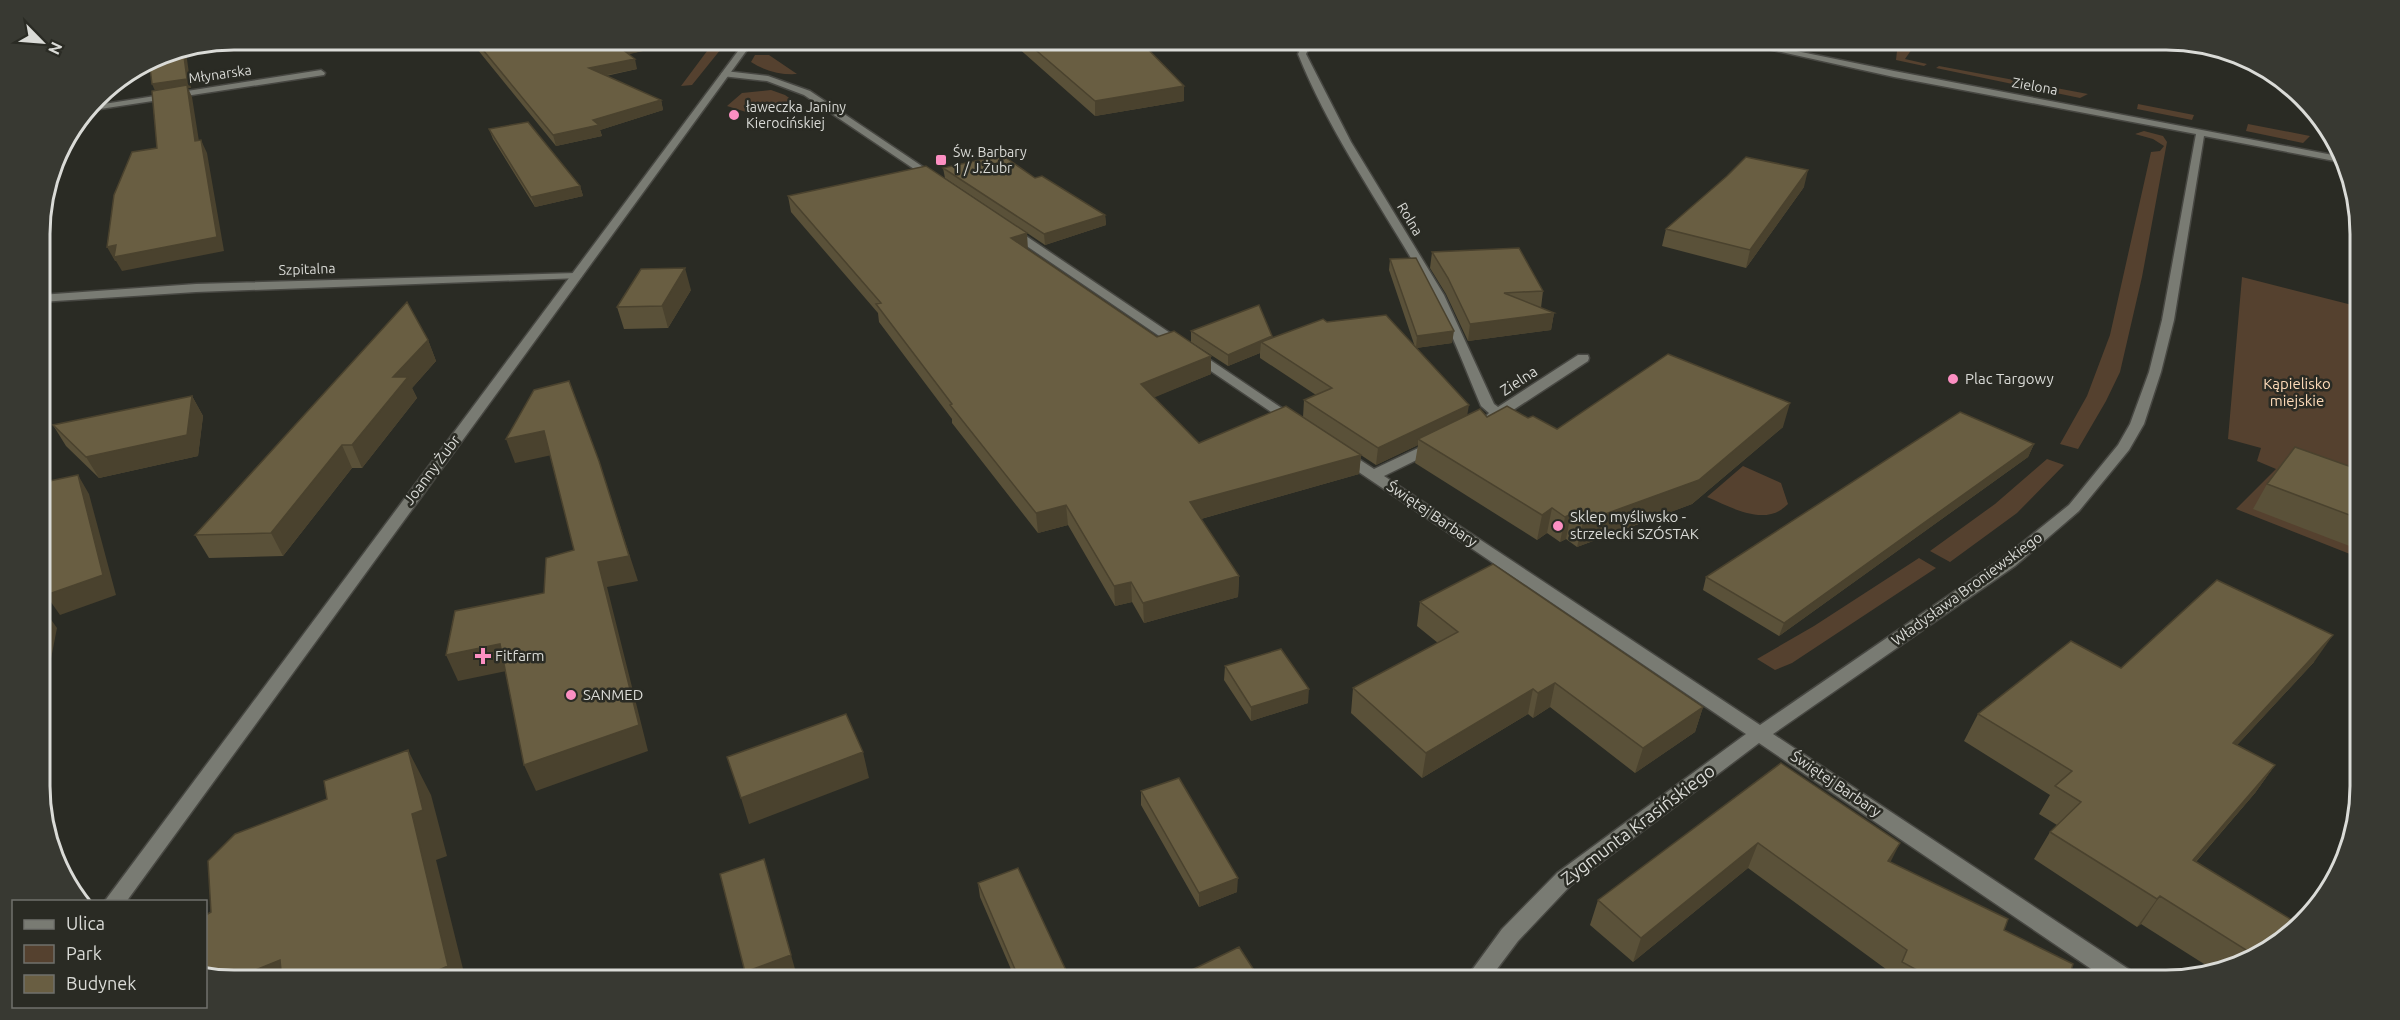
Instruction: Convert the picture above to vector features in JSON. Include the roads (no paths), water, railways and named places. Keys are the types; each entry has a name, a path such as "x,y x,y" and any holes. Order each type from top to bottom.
{"street":[{"name":"Joanny Żubr","path":"115,900 743,50"},
{"name":"Rolna","path":"1303,50 1304,62 1323,101 1438,294 1488,406 1499,413"},
{"name":"Zielona","path":"1780,50 2334,158"},
{"name":"Młynarska","path":"100,107 321,73"},
{"path":"725,74 766,78 789,84 807,93 945,185"},
{"name":"Władysława Broniewskiego","path":"1762,734 2009,562 2074,508 2124,447 2137,424 2158,361 2168,320 2183,224 2201,132"},
{"path":"993,218 1306,429"},
{"name":"Szpitalna","path":"50,298 196,288 576,276"},
{"name":"Zielna","path":"1479,423 1499,413 1583,358"},
{"path":"1374,475 1449,438"},
{"name":"Świętej Barbary","path":"1335,449 2112,970"},
{"name":"Zygmunta Krasińskiego","path":"1483,970 1510,935 1564,879 1735,751 1762,734"}],"place":[{"name":"ławeczka Janiny Kierocińskiej","path":"734,115"},
{"name":"Św. Barbary 1 / J.Żubr","path":"941,160"},
{"name":"Plac Targowy","path":"1953,379"},
{"name":"Sklep myśliwsko - strzelecki SZÓSTAK","path":"1558,526"},
{"name":"Fitfarm","path":"483,656"},
{"name":"SANMED","path":"571,695"}],"park label":[{"name":"Kąpielisko miejskie","path":"2297,392"}]}
